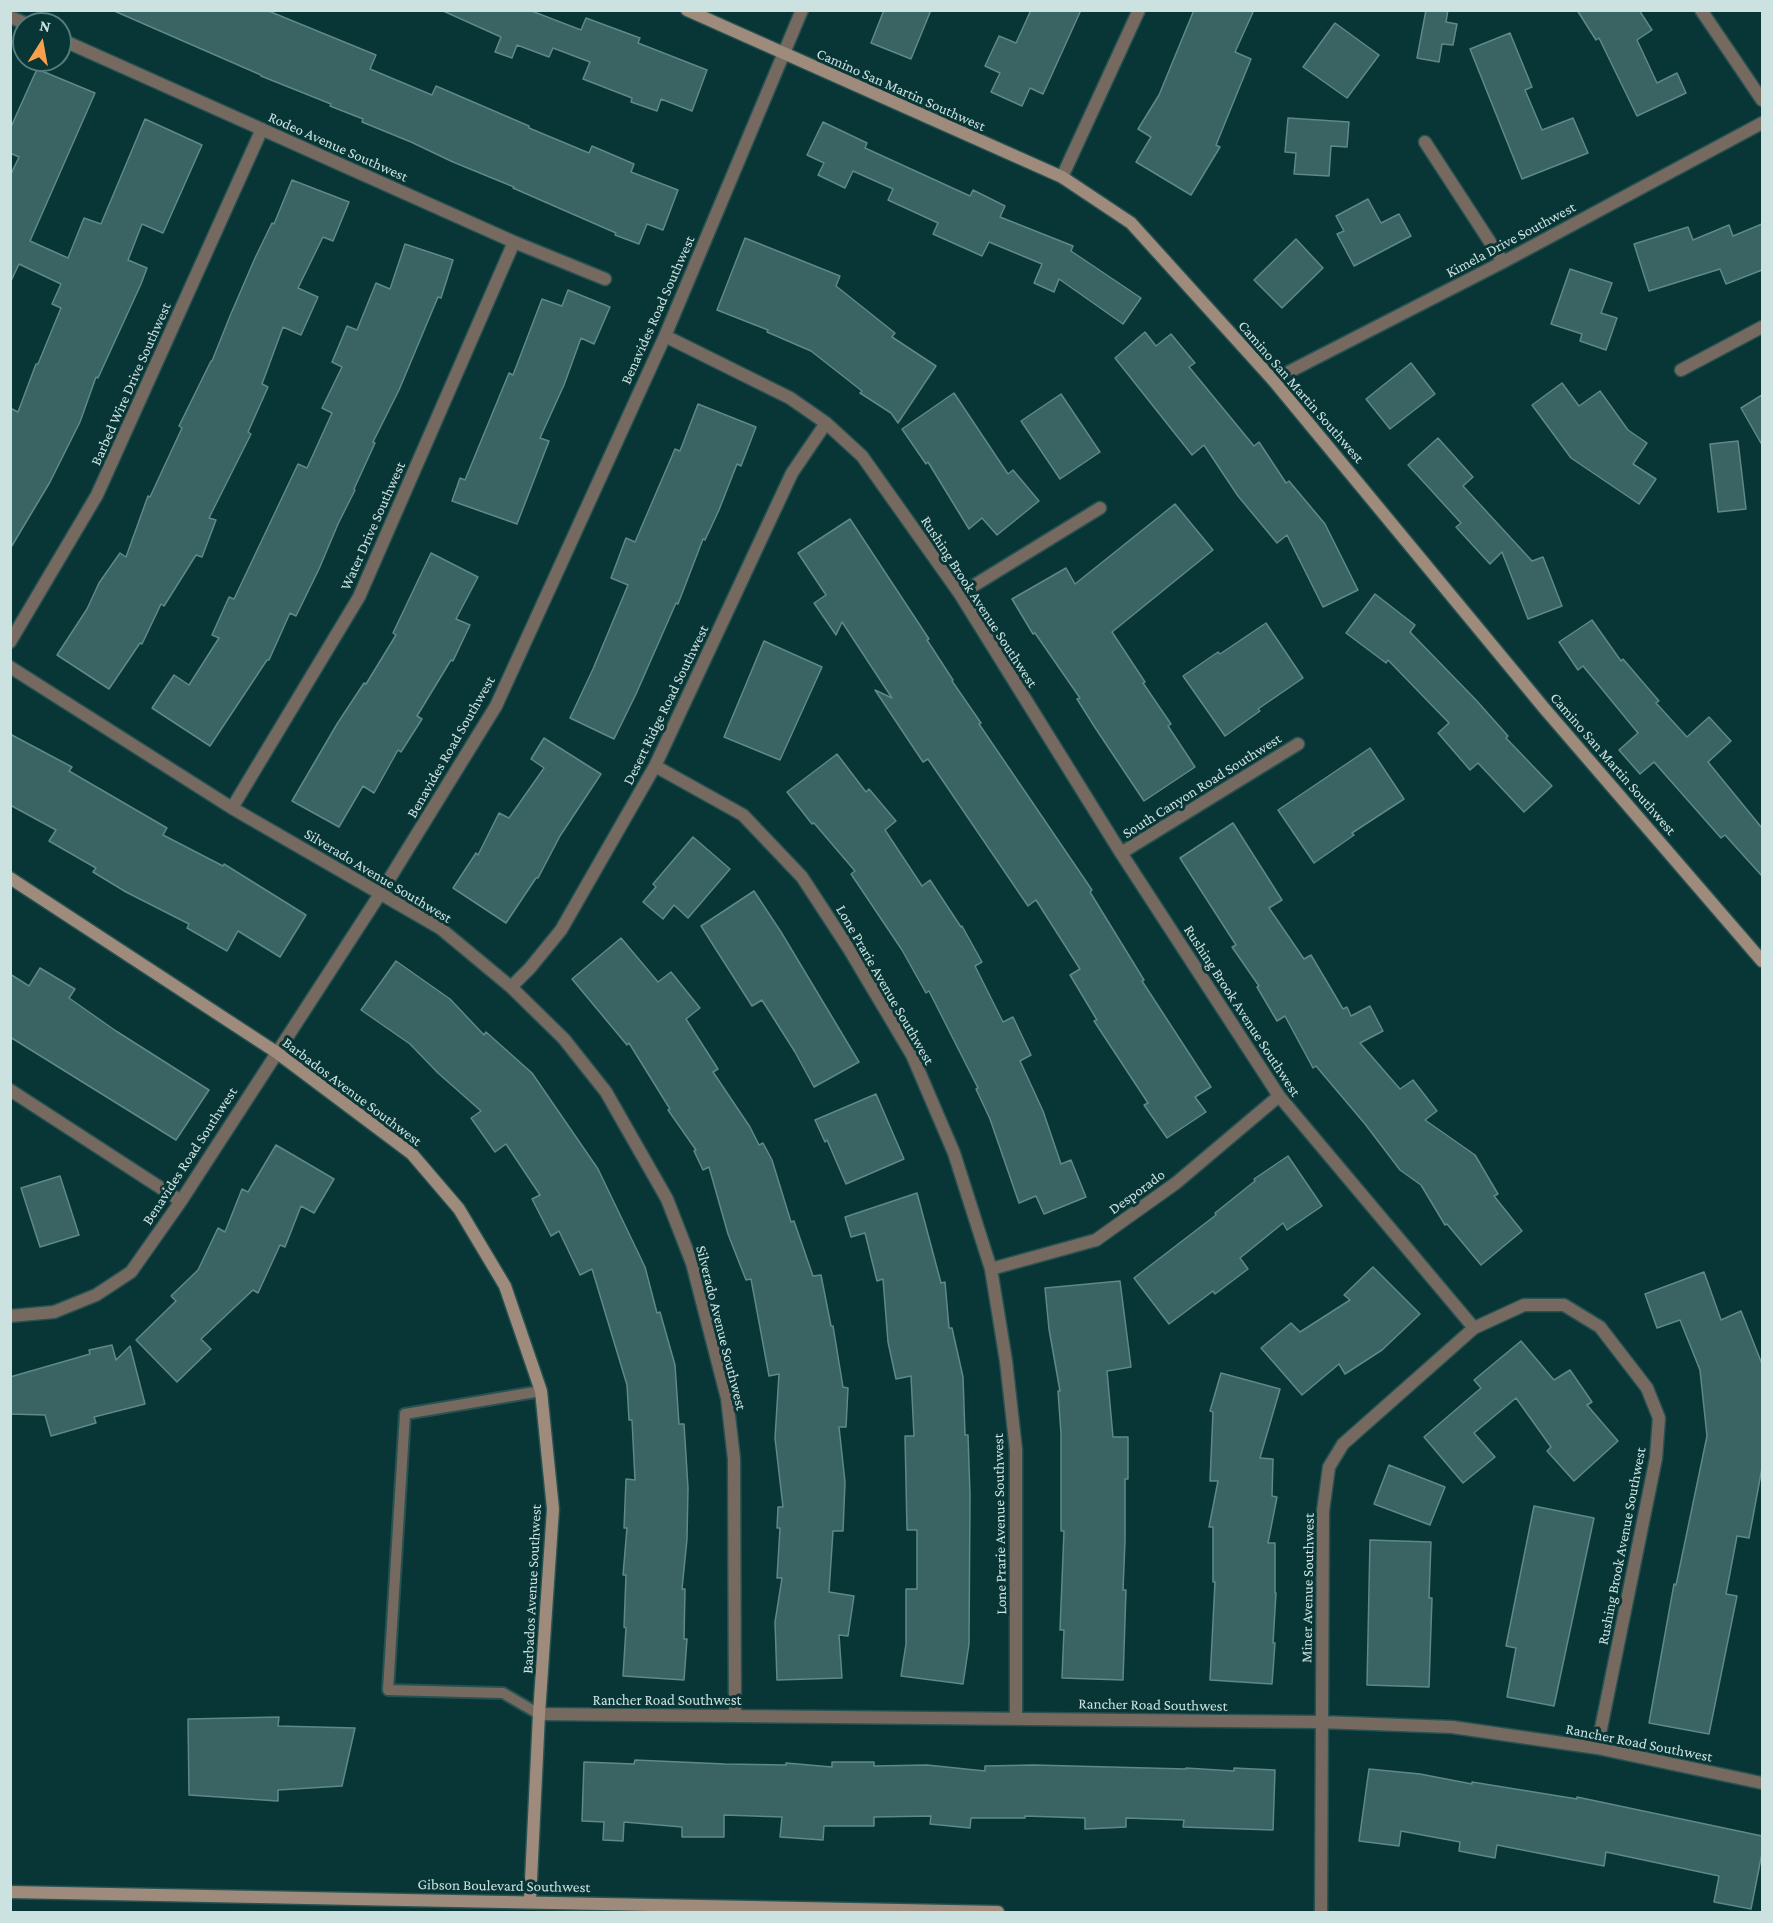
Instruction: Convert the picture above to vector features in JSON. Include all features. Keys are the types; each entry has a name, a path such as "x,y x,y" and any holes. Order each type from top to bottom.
{"street":[{"name":"Camino San Martin Southwest","path":"687,10 1062,177 1131,223 1273,380 1544,708 1762,961"},
{"name":"Benavides Road Southwest","path":"10,1316 54,1312 96,1295 131,1272 181,1201 380,894 496,706 665,336 802,10"},
{"path":"1062,177 1138,10"},
{"path":"1701,10 1762,100"},
{"name":"Rodeo Avenue Southwest","path":"72,44 514,242 605,279"},
{"name":"Kimela Drive Southwest","path":"1273,380 1503,262 1762,123"},
{"name":"Barbed Wire Drive Southwest","path":"10,642 97,495 262,129"},
{"path":"1425,142 1503,262"},
{"name":"Water Drive Southwest","path":"232,808 359,597 514,242"},
{"path":"1681,370 1762,327"},
{"name":"Rushing Brook Avenue Southwest","path":"665,336 790,398 826,423 862,456 960,594 1121,853 1279,1096 1474,1328 1524,1305 1564,1305 1600,1327 1647,1388 1659,1418 1656,1458 1598,1748"},
{"name":"Desert Ridge Road Southwest","path":"511,987 561,930 656,766 792,473 826,423"},
{"path":"960,594 1100,508"},
{"name":"Silverado Avenue Southwest","path":"10,667 232,808 440,928 511,987 564,1039 606,1092 667,1199 692,1263 727,1398 734,1459 735,1716"},
{"name":"South Canyon Road Southwest","path":"1121,853 1298,744"},
{"name":"Lone Prarie Avenue Southwest","path":"656,766 743,815 802,877 849,949 912,1055 954,1153 990,1269 1006,1361 1016,1450 1016,1719"},
{"name":"Barbados Avenue Southwest","path":"10,878 276,1052 412,1154 459,1209 505,1286 541,1390 553,1509 539,1714 530,1907"},
{"path":"10,1090 181,1201"},
{"name":"Desporado","path":"990,1269 1096,1240 1176,1183 1279,1096"},
{"name":"Miner Avenue Southwest","path":"1321,1912 1323,1511 1329,1467 1343,1444 1474,1328"},
{"name":"Rancher Road Southwest","path":"539,1714 1321,1722 1452,1727 1598,1748 1762,1783"},
{"name":"Gibson Boulevard Southwest","path":"10,1892 530,1907 998,1912"}],"lane":[{"path":"539,1714 503,1693 388,1690 405,1414 541,1390"}],"building":[{"path":"112,10 266,10 376,55 370,69 432,95 436,86 589,153 592,146 634,164 631,172 678,190 663,230 647,224 639,244 362,122 363,119 330,106 331,104 261,76"},
{"path":"441,10 529,10 581,30 586,18 640,38 638,43 707,70 692,111 661,99 657,111 631,102 632,98 583,79 590,62 553,48 549,57 517,45 512,58 495,52 501,37"},
{"path":"884,10 931,10 911,59 871,43"},
{"path":"1031,10 1081,10 1043,94 1030,88 1022,106 991,92 1000,73 985,66 999,36 1016,43"},
{"path":"1194,10 1254,10 1235,52 1251,59 1216,145 1220,147 1191,195 1136,162 1151,137 1138,129 1159,95"},
{"path":"1426,10 1448,10 1446,22 1457,24 1453,45 1442,44 1439,62 1417,58"},
{"path":"1577,10 1639,10 1652,30 1637,40 1657,83 1677,73 1686,93 1637,116 1599,38 1596,40"},
{"path":"1335,23 1379,55 1347,98 1303,67"},
{"path":"1510,33 1532,87 1525,90 1542,130 1573,118 1588,153 1522,179 1470,49"},
{"path":"36,72 44,72 95,93 30,241 68,258 84,218 101,224 145,119 202,145 163,233 142,224 128,260 147,268 141,284 98,378 96,377 80,422 50,482 10,549 10,408 18,412 36,364 38,364 61,308 52,304 61,284 19,264 10,283 10,176 19,157 10,153 10,129"},
{"path":"1288,118 1349,122 1347,147 1331,146 1329,176 1294,174 1296,153 1285,152"},
{"path":"823,122 867,143 865,148 970,196 973,190 1005,206 1000,217 1073,246 1071,251 1141,298 1123,324 1059,279 1054,292 1034,283 1042,264 989,242 982,256 933,234 938,223 888,200 893,189 853,171 845,188 818,175 824,163 807,155"},
{"path":"292,180 349,202 333,241 323,237 298,288 318,297 301,335 283,327 262,384 268,387 248,432 251,434 209,518 216,520 202,557 196,555 164,606 161,604 142,644 140,643 109,689 57,655 87,609 99,583 120,553 126,557 148,496 150,497 182,428 179,426 212,361 255,258 272,223 274,224"},
{"path":"1368,199 1381,223 1399,214 1411,236 1354,266 1337,234 1344,231 1336,216"},
{"path":"1762,224 1762,270 1726,284 1720,269 1649,291 1634,244 1688,227 1693,240 1729,225 1733,236"},
{"path":"745,238 840,276 836,286 895,333 892,337 936,366 898,423 891,413 860,393 862,391 811,351 767,332 768,330 717,310"},
{"path":"1296,239 1323,268 1282,308 1254,280"},
{"path":"405,244 453,260 441,298 438,297 399,390 373,442 375,443 355,490 296,616 290,613 269,660 210,746 152,708 174,675 189,685 219,638 212,635 229,597 234,599 298,464 307,468 332,413 322,408 342,367 332,362 347,326 357,330 376,283 390,289"},
{"path":"1570,269 1612,283 1601,313 1617,318 1606,350 1580,341 1582,334 1551,324"},
{"path":"568,290 610,307 594,344 581,338 564,385 540,438 549,441 517,524 452,501 460,478 465,480 509,373 513,375 542,299 562,306"},
{"path":"1145,332 1156,346 1171,334 1195,363 1189,367 1254,446 1259,442 1286,483 1289,481 1325,524 1358,590 1323,607 1287,535 1277,543 1238,496 1204,445 1192,455 1115,358"},
{"path":"1411,363 1435,394 1390,429 1366,399"},
{"path":"1562,383 1579,406 1600,391 1628,430 1647,443 1633,464 1656,479 1639,504 1571,458 1532,405"},
{"path":"954,393 1008,474 1013,470 1039,501 997,535 982,518 969,529 928,462 926,464 902,429"},
{"path":"1061,394 1100,452 1060,479 1021,421"},
{"path":"1762,395 1762,445 1741,408"},
{"path":"698,404 756,427 741,466 737,464 719,510 705,540 703,539 678,604 676,603 614,739 570,718 628,585 611,578 626,538 635,542 675,449 680,451"},
{"path":"1438,438 1473,477 1463,486 1532,561 1543,557 1562,606 1528,619 1502,552 1490,564 1456,527 1461,523 1408,465"},
{"path":"1738,441 1746,509 1718,512 1710,444"},
{"path":"1175,504 1213,550 1112,632 1171,724 1168,726 1195,767 1144,801 1077,699 1080,698 1035,633 1033,634 1012,599 1066,568 1075,584"},
{"path":"850,519 929,639 927,640 952,681 981,723 979,724 1092,890 1090,892 1144,980 1142,981 1211,1087 1195,1097 1206,1112 1167,1138 1144,1105 1148,1103 1094,1021 1097,1020 1070,975 1080,969 1036,900 1028,906 928,759 923,762 875,690 892,698 842,622 836,635 814,603 826,595 798,553"},
{"path":"431,553 478,577 456,619 470,625 453,661 451,660 417,716 422,719 401,752 398,750 374,793 363,786 339,827 292,801 337,724 364,683 366,684 396,635 393,633"},
{"path":"1375,594 1415,625 1410,632 1476,700 1508,736 1506,738 1552,786 1524,812 1478,763 1470,770 1438,733 1449,723 1388,660 1386,663 1346,633"},
{"path":"1592,620 1621,661 1623,659 1659,701 1656,703 1687,737 1709,717 1731,741 1708,762 1762,828 1762,876 1725,835 1721,838 1654,762 1640,774 1619,750 1638,733 1583,666 1578,670 1559,642"},
{"path":"1266,623 1303,678 1258,709 1260,711 1225,736 1183,676"},
{"path":"764,641 822,667 780,760 724,737"},
{"path":"10,734 72,767 69,771 167,828 163,835 223,866 224,864 306,915 280,957 238,931 227,951 187,928 189,924 126,892 93,872 96,868 49,841 56,830 10,805"},
{"path":"544,738 601,774 560,836 538,878 506,923 453,888 476,853 478,855 499,813 509,818 544,768 531,759"},
{"path":"1370,748 1404,799 1352,833 1354,835 1314,863 1278,810"},
{"path":"837,754 866,792 869,789 896,821 885,830 922,886 930,880 962,926 982,962 975,966 1003,1022 1013,1017 1031,1055 1020,1061 1043,1111 1061,1164 1071,1160 1086,1197 1044,1214 1036,1196 1019,1203 990,1119 976,1089 978,1088 929,991 926,993 902,950 851,874 855,871 814,823 812,824 787,792"},
{"path":"1233,823 1282,900 1269,908 1304,959 1311,955 1343,1009 1347,1007 1351,1016 1370,1006 1383,1031 1360,1043 1400,1089 1413,1080 1437,1111 1425,1120 1475,1155 1498,1194 1494,1196 1522,1231 1481,1265 1447,1224 1445,1225 1421,1185 1400,1170 1316,1066 1313,1068 1285,1016 1277,1021 1257,987 1259,986 1232,947 1236,945 1180,858"},
{"path":"693,837 730,869 688,918 674,905 663,919 643,902 656,887 653,884"},
{"path":"754,891 859,1062 814,1087 762,1000 752,1006 701,926"},
{"path":"621,938 658,982 671,972 700,1008 686,1019 718,1069 713,1072 750,1127 759,1145 763,1143 772,1160 791,1222 794,1221 813,1276 821,1275 831,1326 833,1326 843,1387 848,1388 846,1427 839,1427 845,1482 843,1531 833,1531 829,1592 854,1596 848,1636 839,1635 842,1678 777,1680 775,1622 782,1578 777,1578 780,1528 777,1528 778,1507 783,1507 775,1438 779,1374 769,1376 751,1279 746,1280 728,1234 709,1167 703,1170 694,1151 696,1150 668,1110 670,1109 629,1043 627,1045 572,979"},
{"path":"396,961 450,999 484,1035 486,1032 532,1073 598,1169 645,1267 657,1313 660,1312 675,1365 679,1424 684,1424 688,1488 687,1539 682,1589 685,1589 684,1639 687,1639 684,1680 623,1676 626,1628 624,1627 626,1575 623,1575 627,1528 624,1528 626,1479 635,1480 632,1420 629,1420 627,1385 592,1269 580,1275 559,1231 551,1236 532,1199 540,1195 506,1144 495,1152 471,1118 481,1111 438,1073 410,1044 361,1010"},
{"path":"40,968 75,989 69,998 209,1090 176,1140 10,1037 10,974 29,986"},
{"path":"876,1094 904,1159 846,1184 827,1140 825,1142 815,1120"},
{"path":"276,1145 334,1179 314,1213 301,1206 285,1247 280,1245 258,1293 253,1290 201,1339 211,1349 177,1382 136,1340 176,1301 171,1296 198,1270 218,1228 225,1232 242,1189 248,1192"},
{"path":"1288,1156 1322,1206 1287,1230 1283,1223 1240,1258 1248,1269 1215,1294 1213,1291 1169,1324 1134,1278 1216,1215 1215,1213 1255,1181 1254,1179"},
{"path":"60,1176 79,1235 40,1247 21,1188"},
{"path":"917,1193 941,1283 945,1282 949,1328 952,1328 963,1377 970,1494 969,1644 963,1684 901,1676 906,1644 906,1589 917,1589 917,1530 907,1530 905,1436 914,1436 911,1376 896,1379 888,1342 883,1279 877,1281 865,1233 851,1237 845,1217"},
{"path":"1373,1267 1420,1314 1382,1350 1345,1374 1339,1364 1302,1395 1261,1348 1291,1323 1300,1332 1350,1300 1344,1295"},
{"path":"1704,1272 1721,1320 1741,1311 1762,1364 1762,1468 1749,1538 1737,1536 1726,1594 1737,1596 1709,1734 1649,1723 1674,1584 1676,1585 1707,1436 1700,1370 1680,1320 1657,1328 1645,1294"},
{"path":"1120,1281 1131,1367 1107,1371 1113,1437 1128,1437 1128,1479 1125,1479 1123,1590 1126,1590 1123,1680 1062,1678 1064,1630 1060,1630 1064,1531 1061,1531 1061,1434 1058,1391 1060,1391 1049,1329 1045,1288"},
{"path":"1521,1341 1554,1380 1570,1370 1592,1402 1587,1405 1618,1441 1574,1481 1547,1451 1551,1447 1516,1398 1474,1433 1495,1457 1463,1483 1424,1437 1481,1388 1474,1380"},
{"path":"112,1345 116,1360 130,1346 145,1404 94,1417 96,1423 51,1436 45,1415 10,1414 10,1377 90,1354 89,1350"},
{"path":"1221,1373 1280,1389 1260,1458 1273,1459 1272,1496 1277,1497 1268,1543 1275,1543 1276,1593 1273,1643 1275,1643 1272,1684 1210,1680 1215,1582 1213,1582 1213,1527 1209,1527 1218,1481 1210,1481 1213,1412 1210,1411"},
{"path":"1389,1465 1445,1487 1430,1525 1374,1504"},
{"path":"1534,1506 1594,1518 1554,1706 1507,1697 1516,1648 1506,1646"},
{"path":"1370,1540 1431,1542 1429,1687 1367,1685"},
{"path":"279,1717 278,1726 355,1728 342,1786 278,1790 278,1801 189,1795 188,1719"},
{"path":"635,1760 725,1764 786,1765 786,1763 832,1767 832,1762 874,1762 874,1766 927,1765 985,1771 985,1766 1034,1765 1234,1771 1234,1768 1275,1770 1273,1830 1183,1827 1184,1820 1126,1818 1126,1827 1085,1829 1085,1818 1025,1816 1025,1818 971,1818 970,1828 930,1824 931,1816 874,1817 874,1826 824,1826 823,1840 780,1837 782,1817 724,1815 724,1837 682,1837 682,1827 624,1822 623,1841 603,1840 604,1822 582,1821 584,1762 634,1764"},
{"path":"1369,1769 1420,1774 1577,1799 1577,1797 1762,1836 1762,1853 1751,1909 1714,1902 1719,1876 1606,1852 1604,1866 1497,1845 1495,1858 1459,1851 1460,1842 1401,1831 1399,1846 1359,1841"}]}
